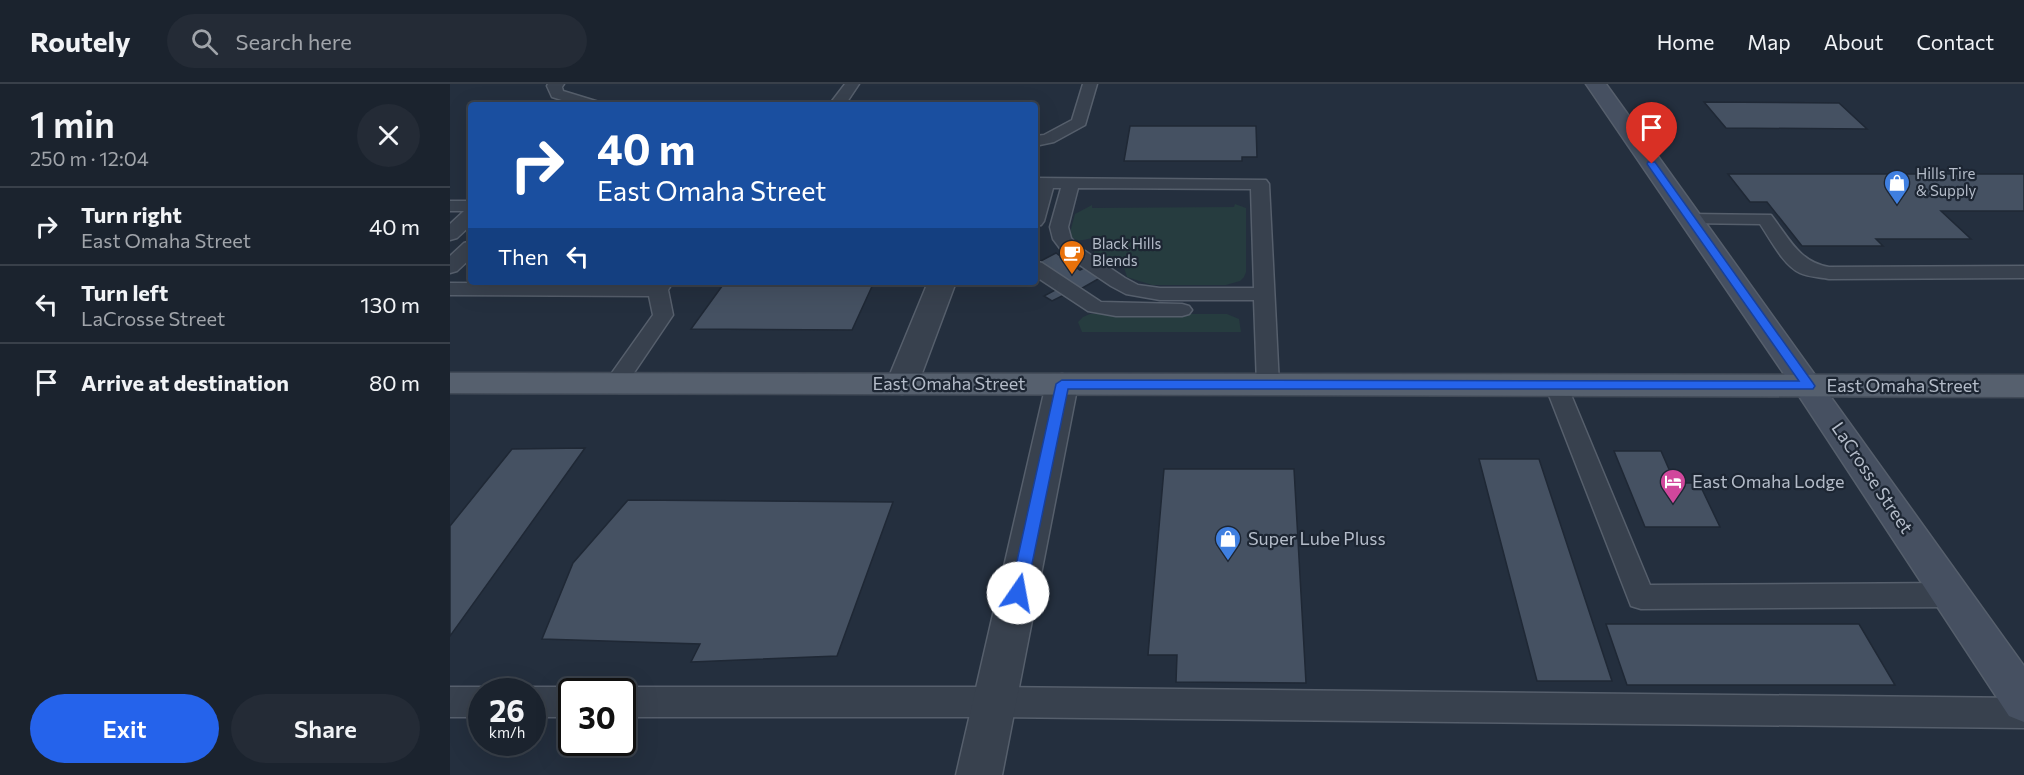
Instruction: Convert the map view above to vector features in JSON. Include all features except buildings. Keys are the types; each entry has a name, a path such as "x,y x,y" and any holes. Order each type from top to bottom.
{"main road":[{"name":"LaCrosse Street","path":"1596,84 1808,386 2024,702"},
{"name":"East Omaha Street","path":"450,383 2024,386"}],"street":[{"path":"902,384 941,285"},
{"path":"980,775 1062,384"}],"lane":[{"path":"557,84 555,86 557,94 584,102"},
{"path":"839,102 852,84"},
{"path":"1038,141 1048,139 1079,122 1090,84"},
{"path":"1038,202 1041,183 1260,184 1268,385"},
{"path":"1071,183 1059,226 1062,239 1072,251 1118,282 1133,290 1160,294 1265,302"},
{"path":"450,206 468,206"},
{"path":"450,234 468,219"},
{"path":"1690,219 1765,219 1796,260 1807,269 1829,273 2024,272"},
{"path":"450,267 468,250"},
{"path":"1038,269 1095,307 1116,310 1265,302"},
{"path":"450,289 660,286 663,315 615,384"},
{"path":"1556,385 1641,597 1951,595"},
{"path":"450,702 468,702"},
{"path":"636,702 995,702 2024,713"}],"green space":[{"path":"1235,204 1246,208 1246,272 1240,281 1226,285 1152,285 1127,277 1123,264 1103,262 1094,257 1094,251 1106,242 1104,237 1079,240 1071,237 1075,214 1092,205 1092,208 1234,207"},
{"path":"1090,314 1227,314 1239,319 1241,332 1082,332 1078,322"}],"place":[{"name":"Hills Tire & Supply","path":"1897,206"},
{"name":"Black Hills Blends","path":"1072,276"},
{"name":"East Omaha Lodge","path":"1673,505"},
{"name":"Super Lube Pluss","path":"1228,562"}],"route":[{"path":"1018,593 1062,384 1808,386 1652,164"}]}
